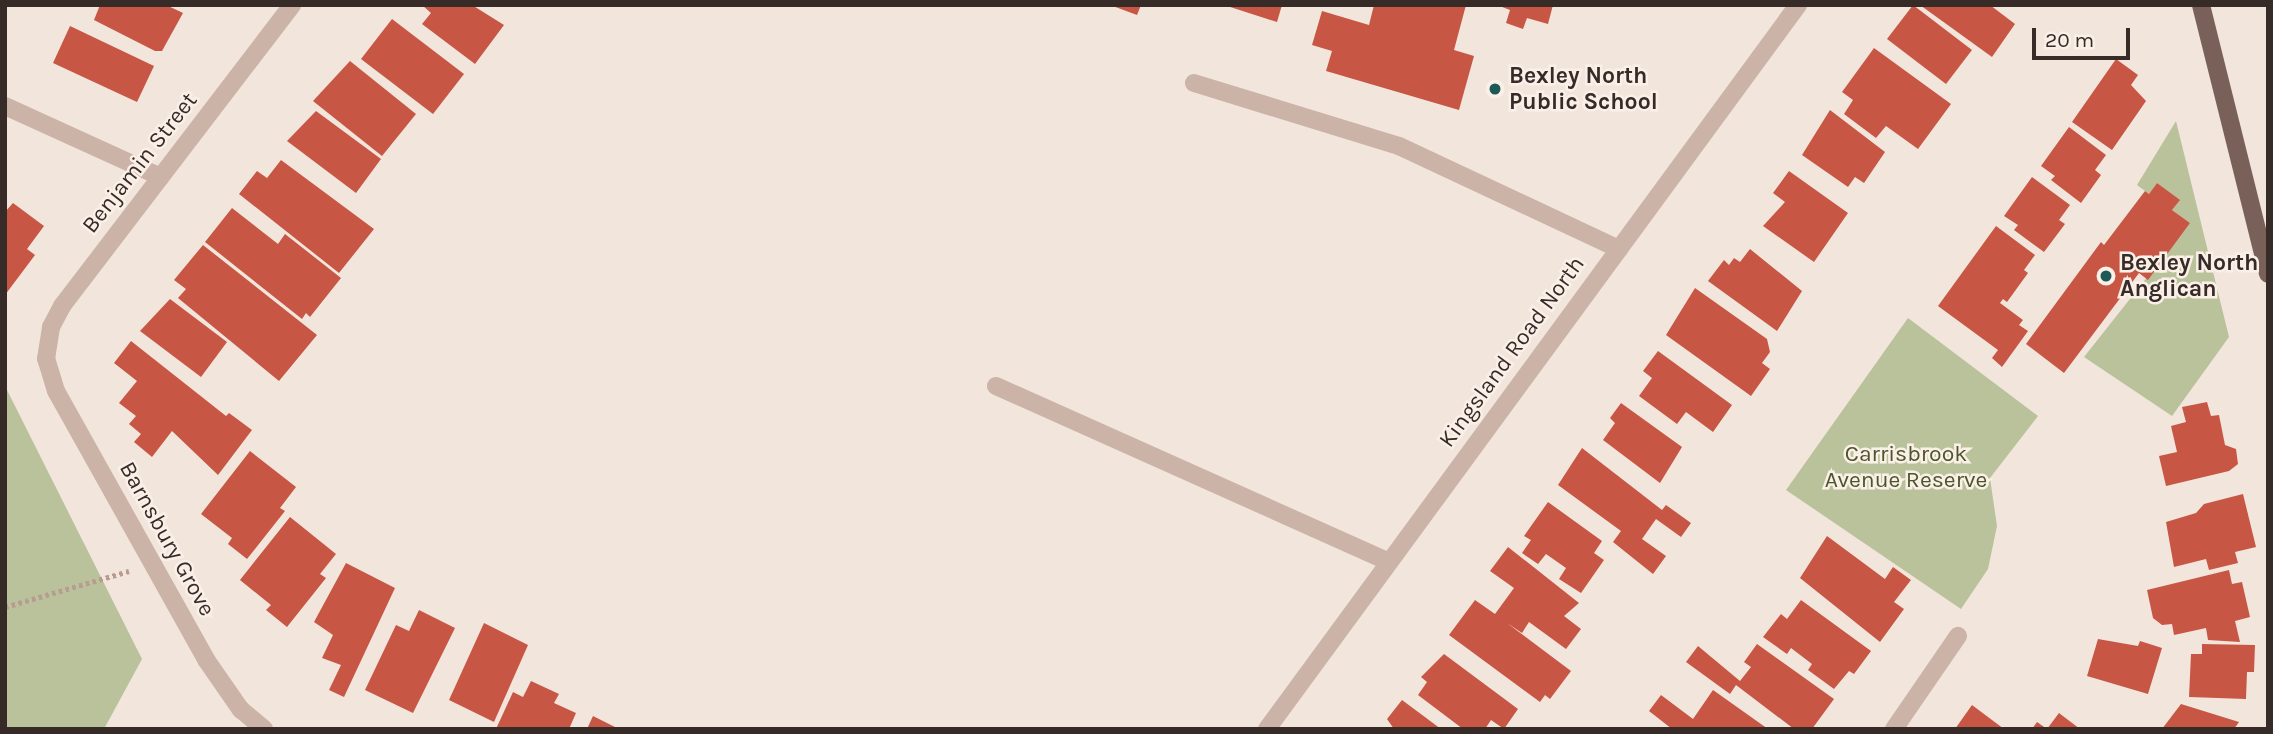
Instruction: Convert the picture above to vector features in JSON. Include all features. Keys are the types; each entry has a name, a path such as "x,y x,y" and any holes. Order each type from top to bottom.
{"main road":[{"path":"2201,5 2268,274"}],"street":[{"name":"Benjamin Street","path":"46,359 51,327 62,306 292,5"},
{"name":"Kingsland Road North","path":"1267,729 1798,5"},
{"path":"1194,83 1399,146 1619,249"},
{"path":"5,106 161,177"},
{"name":"Barnsbury Grove","path":"46,359 56,391 206,661 241,710 264,729"},
{"path":"996,386 1388,561"},
{"path":"1894,729 1958,636"}],"path":[{"path":"5,607 153,564"}],"green space":[{"path":"2176,121 2229,337 2172,416 2084,357 2190,223 2172,210 2179,201 2157,183 2149,194 2137,185"},
{"name":"Carrisbrook Avenue Reserve","path":"1908,318 2038,416 1990,478 1997,526 1988,569 1961,609 1786,490"},
{"path":"5,386 142,659 104,729 5,729"}],"building":[{"path":"100,5 166,5 183,13 162,51 155,51 94,20"},
{"path":"422,5 472,5 504,25 475,64 422,24 431,13"},
{"path":"1110,5 1141,5 1137,15"},
{"path":"1224,5 1282,5 1277,22"},
{"path":"1374,5 1466,5 1454,50 1474,56 1459,110 1326,71 1332,51 1312,45 1322,11 1369,25"},
{"path":"1497,5 1553,5 1548,24 1527,18 1523,29 1506,23 1510,10"},
{"path":"1913,5 1972,50 1946,84 1887,39"},
{"path":"1920,5 1990,5 2015,24 1992,57"},
{"path":"392,19 464,74 433,114 361,59"},
{"path":"70,26 154,66 137,102 53,63"},
{"path":"1874,48 1951,104 1918,149 1886,126 1876,138 1844,114 1853,100 1842,92"},
{"path":"2116,59 2138,75 2131,85 2146,101 2112,150 2072,122"},
{"path":"350,61 416,114 382,156 313,101"},
{"path":"1830,110 1885,152 1864,183 1855,177 1848,187 1802,155"},
{"path":"316,111 381,159 356,193 287,141"},
{"path":"2069,127 2106,155 2095,170 2101,175 2081,203 2051,180 2055,176 2041,166"},
{"path":"281,160 374,229 339,273 239,194 257,171 267,178"},
{"path":"1789,171 1848,213 1814,262 1763,226 1785,202 1773,193"},
{"path":"2032,177 2070,205 2059,220 2065,224 2044,252 2014,230 2018,225 2004,216"},
{"name":"Bexley North Anglican","path":"2157,183 2180,200 2172,210 2190,223 2148,280 2139,273 2064,373 2026,344 2101,242 2104,245 2145,191 2149,194"},
{"path":"13,203 44,226 27,249 35,255 5,295 5,212"},
{"path":"232,208 278,244 285,234 341,278 310,317 306,313 302,319 205,242"},
{"path":"1996,226 2035,255 2024,270 2028,273 2007,302 2003,299 2000,303 2023,320 2019,325 2028,331 2002,367 1992,358 1998,350 1938,306"},
{"path":"203,245 317,335 279,381 178,298 186,289 174,280"},
{"path":"1750,249 1802,291 1777,331 1708,281 1724,260 1729,265 1734,258 1740,262"},
{"path":"1695,288 1767,339 1770,352 1762,363 1770,369 1751,396 1666,335"},
{"path":"170,299 227,342 201,377 140,331"},
{"path":"131,341 226,416 229,413 252,430 218,475 172,431 152,457 134,442 141,434 129,424 136,416 119,403 137,381 114,363"},
{"path":"1658,351 1732,405 1713,432 1686,412 1677,424 1639,396 1652,378 1643,371"},
{"path":"2207,402 2211,416 2219,415 2225,445 2236,449 2238,464 2229,471 2166,486 2159,456 2177,452 2171,426 2186,422 2182,407"},
{"path":"1621,403 1682,447 1660,483 1603,440 1615,423 1610,418"},
{"path":"1582,448 1662,510 1666,505 1691,523 1681,537 1656,519 1642,539 1666,556 1653,574 1613,542 1621,531 1558,485"},
{"path":"250,451 296,487 280,508 285,511 247,559 228,544 232,538 201,514"},
{"path":"2243,494 2256,547 2235,552 2238,563 2209,570 2206,559 2174,567 2166,522 2196,513 2204,504"},
{"path":"1548,502 1602,541 1594,553 1604,560 1581,593 1559,579 1566,568 1546,554 1538,564 1522,553 1531,540 1524,536"},
{"path":"290,517 336,554 320,574 326,578 287,627 266,610 271,605 240,580"},
{"path":"1827,536 1885,579 1893,567 1911,580 1894,602 1904,609 1880,642 1800,578"},
{"path":"1508,547 1579,603 1564,616 1581,629 1566,649 1529,622 1522,633 1507,623 1571,671 1550,699 1545,695 1540,702 1449,635 1475,600 1495,614 1514,588 1490,571"},
{"path":"346,563 395,588 344,697 329,690 341,665 322,658 333,635 314,622"},
{"path":"2229,570 2232,584 2242,582 2250,617 2235,621 2240,642 2208,640 2206,628 2174,635 2172,624 2162,625 2153,618 2147,590"},
{"path":"1801,600 1871,651 1854,674 1849,671 1834,689 1808,670 1812,664 1791,648 1787,654 1763,637 1781,614 1787,619"},
{"path":"419,610 455,628 413,713 365,690 396,625 409,631"},
{"path":"484,623 528,645 494,722 449,700"},
{"path":"2098,639 2138,646 2140,641 2162,648 2148,694 2087,676"},
{"path":"1757,644 1834,699 1812,729 1794,729 1736,685 1730,694 1686,662 1698,646 1740,681 1751,667 1744,662"},
{"path":"2202,644 2255,645 2254,672 2247,672 2246,699 2189,697 2191,654 2202,654"},
{"path":"1444,654 1518,709 1504,729 1491,720 1485,729 1463,729 1418,695 1427,682 1421,677"},
{"path":"531,681 559,694 554,703 576,713 569,729 496,729 513,692 523,697"},
{"path":"1713,690 1768,729 1672,729 1649,711 1661,695 1693,719"},
{"path":"1402,700 1441,729 1394,729 1387,719"},
{"path":"2181,704 2239,722 2234,729 2162,729"},
{"path":"1972,705 2004,729 1955,729"},
{"path":"2059,713 2080,729 2047,729"},
{"path":"593,716 619,729 587,729"},
{"path":"2037,722 2047,729 2032,729"}],"place":[{"name":"Bexley North Public School","path":"1495,89"},
{"name":"Bexley North Anglican","path":"2106,276"}]}
